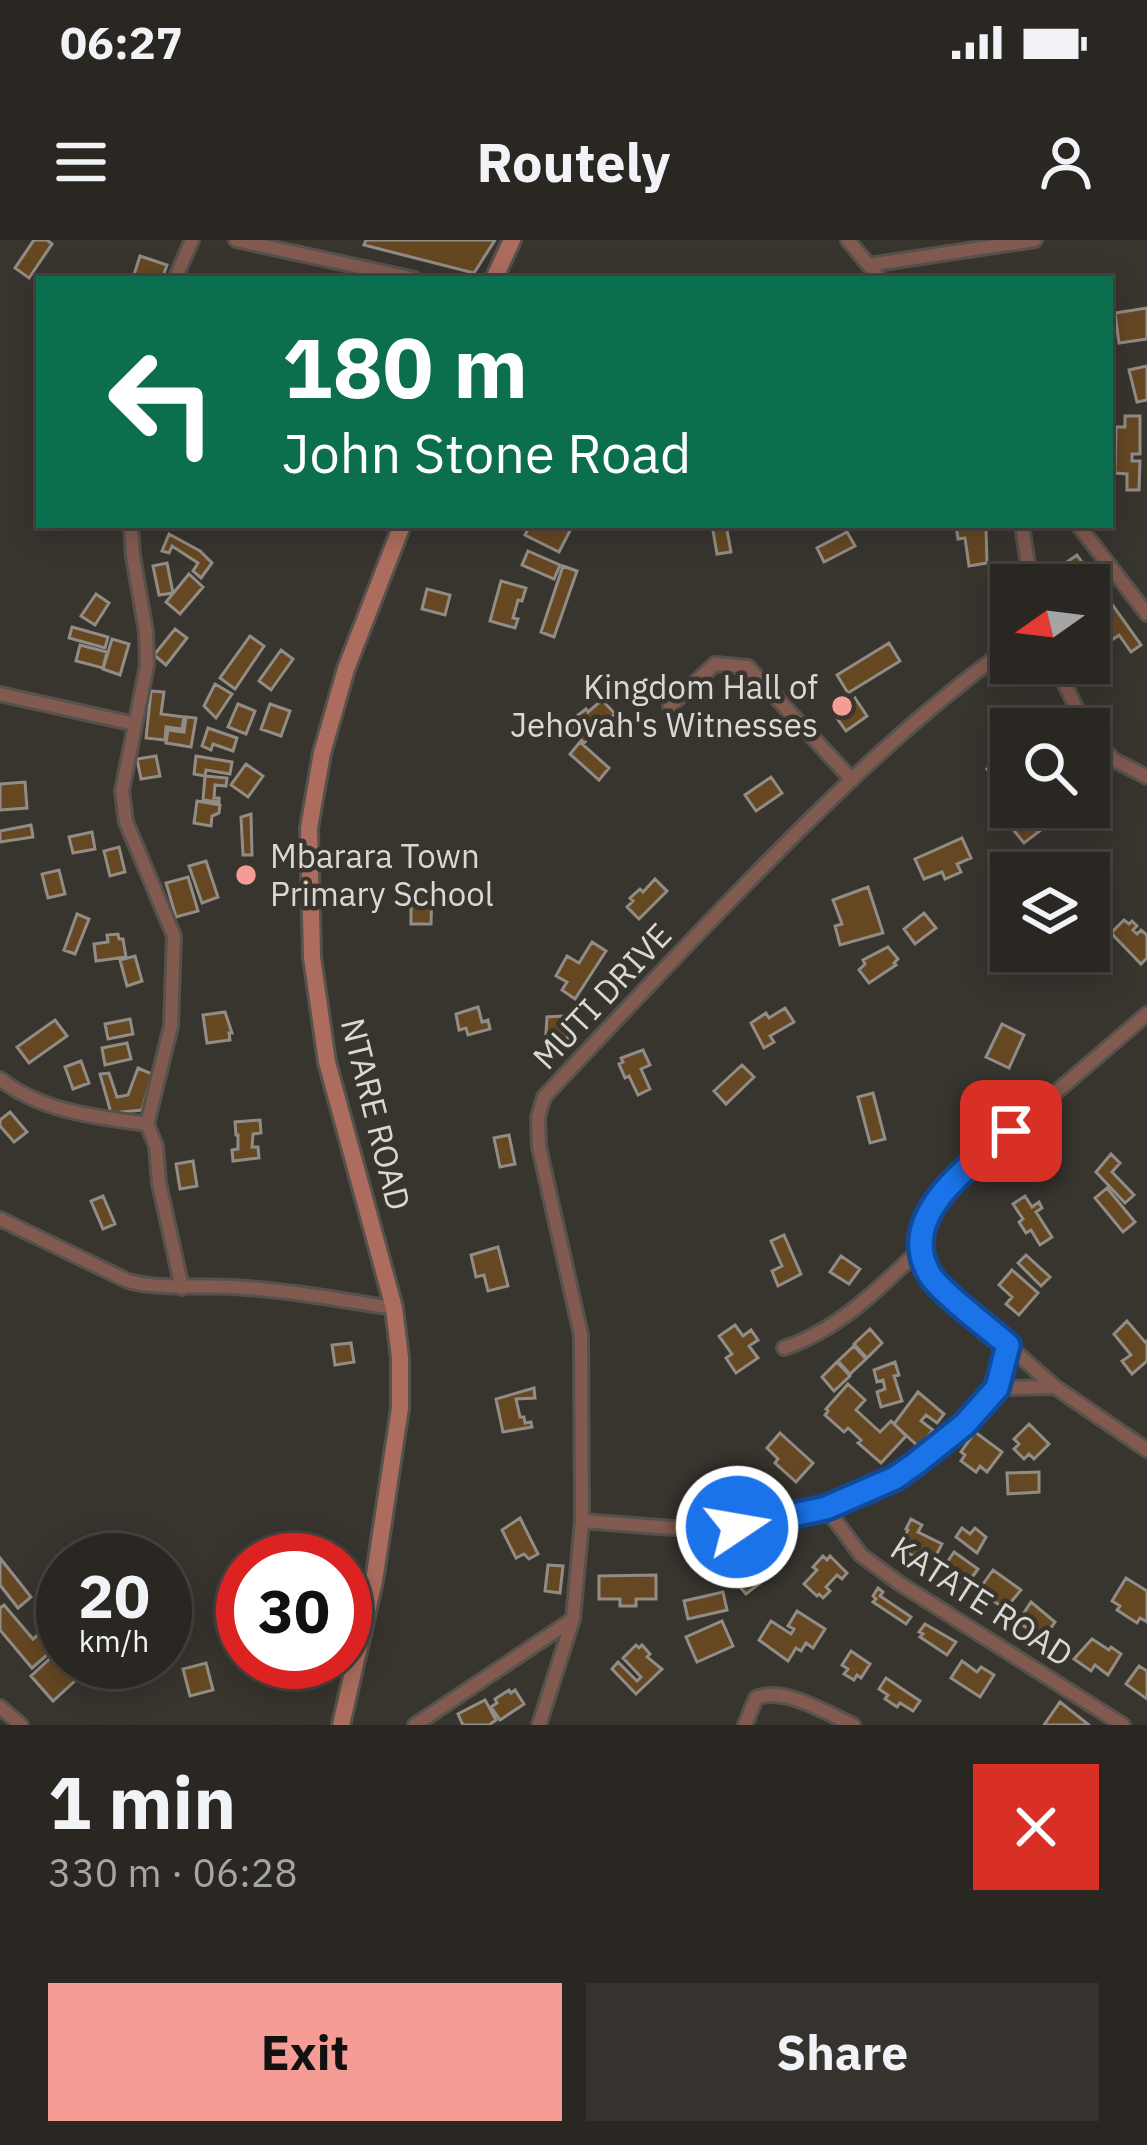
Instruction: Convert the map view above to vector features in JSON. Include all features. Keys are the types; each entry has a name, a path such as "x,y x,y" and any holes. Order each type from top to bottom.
{"main road":[{"path":"495,276 512,240"},
{"name":"NTARE ROAD","path":"341,1725 374,1581 400,1408 400,1358 394,1308 327,1063 312,957 309,828 322,753 346,669 400,528"}],"street":[{"path":"176,276 192,240"},
{"path":"236,240 401,276"},
{"path":"848,240 877,276"},
{"path":"869,266 1035,240"},
{"path":"130,528 147,665 122,791 126,822 174,936 171,1026 147,1124 156,1146 159,1183 182,1288"},
{"path":"1022,528 1028,564"},
{"path":"1080,528 1147,614"},
{"name":"MUTI DRIVE","path":"539,1725 573,1619 582,1521 581,1335 539,1147 538,1117 544,1096 851,780 990,661"},
{"path":"670,706 716,664 748,667 851,780"},
{"path":"0,694 135,724"},
{"path":"1110,756 1147,777"},
{"path":"1147,1014 941,1191 926,1221 920,1249 931,1277 1055,1387 1147,1450"},
{"path":"0,1079 77,1114 147,1124"},
{"path":"0,1219 128,1281 148,1286 229,1287 394,1308"},
{"path":"784,1348 807,1340 873,1294 920,1249"},
{"path":"582,1521 737,1527 826,1508 895,1478 965,1424 997,1388 1008,1345"},
{"path":"997,1388 1055,1387"},
{"name":"KATATE ROAD","path":"826,1508 861,1555 899,1583 1123,1725"},
{"path":"415,1725 573,1619"},
{"path":"745,1725 756,1698 767,1694 784,1696 853,1725"},
{"path":"0,1707 22,1725"}],"building":[{"path":"34,240 52,244 29,278 15,268"},
{"path":"366,240 495,240 474,273 364,245"},
{"path":"140,256 167,265 163,276 134,276"},
{"path":"1147,308 1147,339 1119,343 1115,313"},
{"path":"1147,366 1147,400 1137,402 1129,370"},
{"path":"1125,416 1140,416 1140,454 1132,454 1132,461 1140,461 1139,490 1127,490 1127,474 1115,473 1116,427 1125,427"},
{"path":"528,528 571,528 559,552 525,535"},
{"path":"713,528 727,528 731,552 717,554"},
{"path":"956,528 990,528 986,529 987,563 969,566 965,538 958,539"},
{"path":"847,532 855,546 824,562 817,548"},
{"path":"169,534 212,563 201,578 193,571 198,563 172,546 169,553 162,551"},
{"path":"528,551 560,565 554,579 522,565"},
{"path":"167,563 173,593 159,595 153,566"},
{"path":"563,566 577,571 554,637 541,632"},
{"path":"189,574 203,587 180,614 166,602"},
{"path":"501,581 526,588 513,618 518,619 515,628 490,621"},
{"path":"427,589 450,595 445,615 422,609"},
{"path":"96,594 109,603 95,625 81,616"},
{"path":"1110,601 1141,645 1131,652 1119,635 1110,641"},
{"path":"72,627 108,637 105,648 69,638"},
{"path":"175,629 187,638 166,665 154,655"},
{"path":"250,636 264,646 235,689 220,678"},
{"path":"112,639 129,644 120,675 103,669"},
{"path":"889,643 900,661 848,693 837,675"},
{"path":"80,645 107,652 103,668 76,661"},
{"path":"281,650 293,659 271,690 259,681"},
{"path":"215,684 232,694 216,718 204,706"},
{"path":"151,691 164,692 161,714 184,717 182,729 166,727 165,740 146,738"},
{"path":"855,698 867,716 846,731 834,714 852,710 848,704"},
{"path":"602,700 615,714 584,743 571,729 577,724 573,719"},
{"path":"238,704 255,711 246,734 228,727"},
{"path":"270,704 290,711 281,736 261,729"},
{"path":"186,717 196,718 191,747 166,743 168,730 184,732"},
{"path":"208,728 237,738 233,751 213,744 211,750 202,746"},
{"path":"580,742 609,768 599,780 570,754"},
{"path":"156,756 160,776 141,779 137,759"},
{"path":"196,756 232,762 230,774 206,770 205,776 194,774"},
{"path":"246,764 263,776 248,797 231,785"},
{"path":"205,776 227,778 226,786 215,785 214,798 219,802 203,800"},
{"path":"771,777 782,793 756,811 745,795"},
{"path":"25,782 27,808 0,810 0,784"},
{"path":"197,801 220,805 211,826 194,823"},
{"path":"251,814 252,855 243,855 241,817"},
{"path":"31,825 33,837 0,842 0,831"},
{"path":"1012,828 1044,828 1024,843"},
{"path":"92,832 95,849 73,853 69,837"},
{"path":"962,838 971,858 957,864 961,872 945,879 942,872 924,879 915,859"},
{"path":"119,847 125,872 110,876 104,851"},
{"path":"206,861 218,897 202,903 189,866"},
{"path":"59,870 65,894 48,898 42,874"},
{"path":"188,877 198,911 176,917 166,883"},
{"path":"655,879 667,891 639,919 627,907 633,901 630,898"},
{"path":"868,887 883,933 840,945 835,926 842,924 833,900"},
{"path":"411,890 432,891 431,924 411,924"},
{"path":"924,913 936,928 915,944 904,929"},
{"path":"77,914 89,919 75,954 64,950"},
{"path":"1124,920 1137,926 1133,930 1137,934 1141,930 1147,935 1147,958 1141,964 1111,933"},
{"path":"118,934 126,957 96,961 94,944"},
{"path":"592,942 606,951 575,999 562,990 567,982 556,976 567,956 579,963"},
{"path":"888,947 898,959 896,965 869,983 859,970 863,960"},
{"path":"135,956 142,981 127,986 120,960"},
{"path":"478,1007 482,1022 488,1020 490,1029 468,1035 466,1028 459,1030 456,1014"},
{"path":"785,1008 794,1022 770,1036 774,1042 764,1048 751,1023"},
{"path":"225,1012 230,1040 207,1043 203,1015"},
{"path":"562,1016 568,1042 564,1050 549,1051 545,1048 547,1017"},
{"path":"130,1019 133,1034 108,1039 105,1024"},
{"path":"55,1020 67,1036 29,1063 17,1047"},
{"path":"1002,1024 1024,1035 1009,1068 986,1057"},
{"path":"127,1043 131,1059 105,1065 102,1048"},
{"path":"643,1050 650,1065 641,1069 650,1089 638,1095 619,1064 621,1058"},
{"path":"81,1061 89,1083 73,1089 65,1067"},
{"path":"742,1065 754,1077 726,1104 714,1091"},
{"path":"138,1068 152,1074 142,1110 111,1113 100,1074 109,1073 117,1097 128,1095"},
{"path":"873,1093 885,1139 870,1143 858,1097"},
{"path":"10,1112 27,1132 14,1142 0,1126"},
{"path":"260,1120 261,1133 253,1134 252,1147 258,1147 259,1158 233,1161 232,1150 238,1149 235,1122"},
{"path":"509,1135 515,1164 500,1167 494,1138"},
{"path":"1111,1154 1120,1163 1112,1172 1134,1195 1125,1203 1096,1172"},
{"path":"193,1161 197,1186 180,1189 176,1164"},
{"path":"1107,1188 1135,1222 1123,1232 1095,1198"},
{"path":"103,1196 115,1224 103,1229 91,1201"},
{"path":"1025,1196 1032,1207 1039,1202 1042,1208 1036,1212 1052,1237 1040,1245 1031,1230 1026,1233 1013,1204"},
{"path":"784,1235 801,1274 778,1286 772,1271 782,1266 771,1241"},
{"path":"498,1247 508,1286 488,1291 484,1275 476,1277 471,1255"},
{"path":"1026,1255 1050,1277 1041,1286 1018,1263"},
{"path":"841,1256 860,1269 849,1284 830,1272"},
{"path":"1012,1270 1038,1293 1019,1315 1006,1304 1012,1297 999,1285"},
{"path":"1127,1321 1147,1341 1147,1361 1132,1374 1122,1361 1131,1355 1114,1334"},
{"path":"735,1325 743,1336 751,1330 758,1340 749,1346 758,1358 736,1373 726,1358 732,1354 719,1336"},
{"path":"870,1329 882,1343 867,1358 854,1344"},
{"path":"351,1343 354,1362 335,1365 332,1345"},
{"path":"854,1346 866,1359 850,1374 838,1361"},
{"path":"837,1362 850,1376 834,1391 822,1377"},
{"path":"895,1362 902,1401 881,1407 877,1392 885,1389 874,1370"},
{"path":"848,1384 865,1400 856,1410 880,1432 891,1421 906,1436 881,1463 848,1428 844,1432 825,1415"},
{"path":"534,1388 535,1398 516,1399 520,1417 532,1427 503,1432 496,1399"},
{"path":"918,1392 944,1414 937,1423 926,1415 921,1421 933,1430 919,1447 894,1424"},
{"path":"1029,1424 1049,1444 1034,1459 1029,1454 1024,1459 1014,1449 1019,1444 1014,1439"},
{"path":"975,1432 1002,1452 987,1472 980,1466 976,1472 961,1461 965,1455 961,1452"},
{"path":"780,1433 813,1463 796,1482 775,1463 778,1459 767,1448"},
{"path":"1039,1472 1039,1492 1008,1494 1007,1473"},
{"path":"520,1518 538,1554 529,1559 524,1554 516,1558 502,1530"},
{"path":"911,1519 922,1525 918,1532 942,1544 933,1561 899,1548"},
{"path":"962,1528 970,1534 975,1528 986,1537 977,1553 956,1537"},
{"path":"954,1552 978,1569 967,1584 962,1580 953,1589 945,1583 949,1570 944,1567"},
{"path":"823,1556 827,1560 830,1556 847,1573 842,1579 837,1575 823,1598 804,1584"},
{"path":"0,1558 31,1597 18,1608 0,1585"},
{"path":"759,1561 770,1575 746,1594 734,1580"},
{"path":"548,1565 563,1566 560,1593 545,1591"},
{"path":"993,1570 1021,1590 1005,1609 981,1587"},
{"path":"656,1575 656,1599 636,1599 636,1606 620,1606 620,1599 599,1599 599,1576"},
{"path":"1126,1578 1147,1591 1147,1622 1140,1618 1137,1623 1112,1601"},
{"path":"878,1588 883,1592 880,1596 911,1617 906,1624 873,1602"},
{"path":"723,1592 727,1610 688,1619 684,1601"},
{"path":"1031,1602 1055,1622 1043,1639 1018,1622"},
{"path":"4,1605 33,1639 36,1636 32,1668 0,1630"},
{"path":"797,1611 825,1629 813,1648 806,1643 801,1651 796,1648 788,1661 759,1640 771,1621 791,1634 794,1629 788,1626"},
{"path":"722,1621 733,1646 697,1662 686,1637"},
{"path":"925,1624 956,1642 947,1655 920,1637"},
{"path":"1092,1639 1121,1654 1108,1675 1095,1665 1091,1671 1074,1659"},
{"path":"642,1645 650,1654 647,1657 662,1669 636,1694 612,1669 618,1662 637,1681 641,1677 623,1658"},
{"path":"851,1651 870,1664 854,1680 844,1674 848,1669 842,1665"},
{"path":"962,1661 977,1672 981,1667 994,1675 980,1697 951,1678"},
{"path":"206,1663 213,1690 190,1696 192,1667"},
{"path":"1139,1666 1147,1671 1147,1699 1126,1684"},
{"path":"886,1678 920,1701 913,1711 885,1699 888,1695 879,1689"},
{"path":"42,1689 66,1689 53,1701"},
{"path":"515,1690 524,1704 500,1720 491,1707"},
{"path":"485,1700 496,1720 489,1725 463,1725 458,1714"},
{"path":"1060,1702 1089,1725 1044,1725"}],"place":[{"name":"Kingdom Hall of Jehovah's Witnesses","path":"842,706"},
{"name":"Mbarara Town Primary School","path":"246,875"}],"route":[{"path":"737,1527 826,1508 895,1478 965,1424 997,1388 1008,1345 931,1277 920,1249 926,1221 941,1191 1011,1131"}]}
